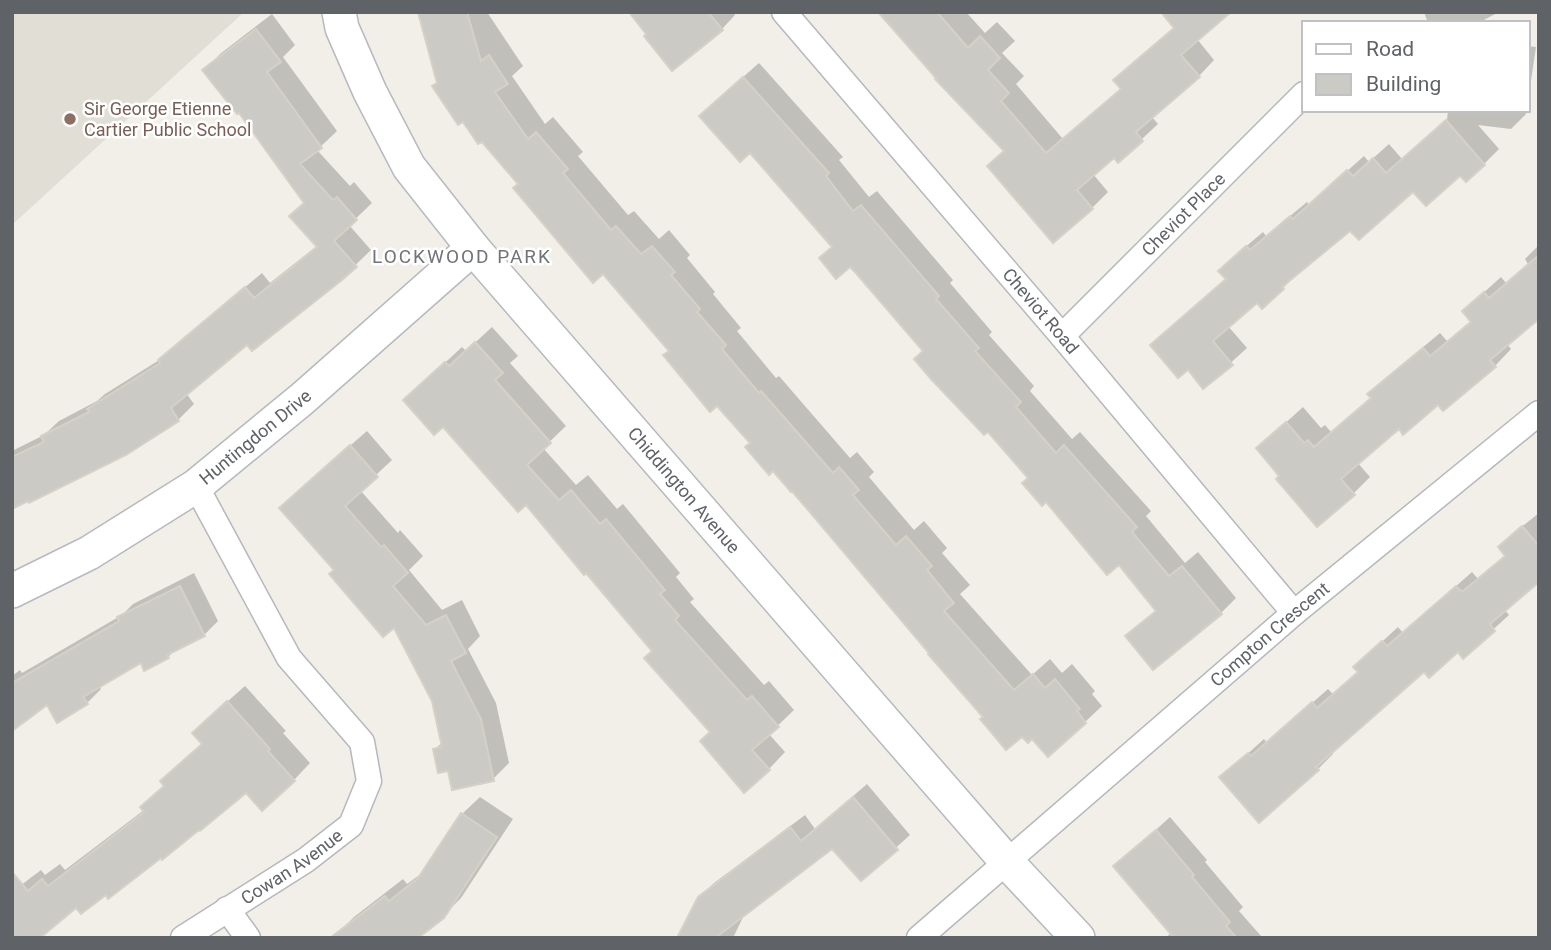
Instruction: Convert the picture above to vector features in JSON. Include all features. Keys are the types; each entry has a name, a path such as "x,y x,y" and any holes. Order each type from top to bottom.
{"street":[{"name":"Chiddington Avenue","path":"339,12 342,28 370,92 409,167 473,248 1006,861 1078,938"},
{"name":"Cheviot Road","path":"784,12 1062,336 1294,613"},
{"name":"Cheviot Place","path":"1062,336 1302,96"},
{"name":"Huntingdon Drive","path":"12,591 89,553 196,486 302,399 473,248"},
{"name":"Compton Crescent","path":"919,938 1294,613 1539,413"},
{"name":"Cowan Avenue","path":"183,938 306,860 351,825 369,780 362,742 289,658 196,486"},
{"path":"228,909 248,938"}],"shaded area":[{"name":"Sir George Etienne Cartier Public School","path":"12,12 244,12 12,225"}],"building":[{"path":"418,12 467,12 481,61 489,55 508,84 495,92 528,139 536,132 568,169 563,173 611,230 616,226 641,254 652,246 675,272 671,275 700,309 697,312 726,345 722,349 759,393 761,391 833,473 839,467 859,490 853,495 896,545 906,536 932,566 927,570 954,603 944,611 1014,690 1033,674 1045,688 1055,679 1080,709 1077,711 1086,723 1048,757 1032,739 1028,743 1022,737 1006,750 980,719 983,717 792,491 773,471 769,475 745,447 750,443 717,406 710,412 663,355 669,351 603,274 593,283 513,188 518,184 482,142 478,144 463,122 458,125 432,86 437,83"},
{"path":"629,12 708,12 723,30 672,71"},
{"path":"878,12 937,12 968,48 980,36 1000,58 988,70 1009,93 1001,101 1046,153 1121,89 1113,80 1174,28 1161,12 1231,12 1181,55 1200,77 1136,132 1143,141 1118,163 1114,158 1077,190 1093,209 1053,243 987,166 1004,151 935,79"},
{"path":"256,29 281,62 267,72 322,148 300,164 333,200 337,197 357,220 334,241 357,267 252,351 247,345 171,408 179,421 126,455 12,509 12,457 44,442 41,436 89,412 87,409 160,363 158,360 245,287 254,298 317,247 289,216 304,203 239,113 237,114 202,70"},
{"path":"743,77 829,173 826,176 853,211 861,205 939,296 936,299 979,348 975,351 1021,402 1016,407 1056,453 1064,445 1137,527 1132,532 1169,576 1182,566 1222,614 1153,670 1125,636 1156,611 1119,565 1107,575 1046,502 1042,506 1022,483 1028,478 988,432 984,435 914,359 923,351 855,272 850,267 836,279 819,258 832,247 750,153 740,162 699,116"},
{"path":"1446,120 1485,165 1466,182 1460,176 1426,206 1413,192 1359,240 1350,231 1282,287 1284,289 1262,309 1257,303 1213,341 1233,365 1203,389 1188,370 1178,378 1150,345 1226,279 1218,271 1246,246 1250,250 1290,216 1293,219 1347,170 1353,176 1373,158 1386,173"},
{"path":"1539,255 1539,319 1490,360 1496,367 1443,411 1438,405 1403,435 1399,429 1341,479 1355,495 1317,527 1276,479 1279,476 1256,448 1286,422 1304,443 1308,440 1314,447 1371,398 1367,394 1423,348 1430,356 1471,322 1462,311 1484,292 1489,298"},
{"path":"475,342 503,373 495,380 551,443 527,465 559,500 571,490 600,524 606,519 665,590 660,594 679,616 675,620 747,700 752,696 779,727 752,750 770,770 744,793 700,741 710,732 644,658 652,651 586,573 584,575 526,505 518,512 443,427 434,435 403,400 445,362 449,366"},
{"path":"350,445 378,477 345,506 408,573 393,586 426,625 446,615 466,653 451,661 481,719 494,781 452,790 448,771 438,773 433,749 442,747 432,701 394,628 383,637 329,574 334,570 279,508"},
{"path":"1522,526 1539,546 1539,582 1490,624 1495,631 1463,659 1458,652 1429,678 1424,672 1316,767 1319,770 1259,823 1219,777 1248,753 1251,756 1312,702 1317,708 1358,672 1353,667 1382,641 1387,646 1456,586 1462,592 1505,556 1498,547"},
{"path":"180,586 205,636 167,655 169,658 144,671 141,663 83,697 88,704 57,723 47,705 12,731 12,683 119,621 117,617"},
{"path":"227,701 295,781 262,811 246,793 200,831 108,899 106,895 81,914 76,908 40,938 12,938 12,872 28,891 42,879 48,886 144,812 140,807 164,786 160,781 202,744 192,733"},
{"path":"853,797 898,850 861,881 832,849 715,938 677,938 698,897 790,827 801,841"},
{"path":"461,813 497,837 444,918 418,938 330,938 385,896 389,901 418,878"},
{"path":"1156,830 1230,922 1226,926 1237,938 1174,938 1113,866"}],"place":[{"name":"Sir George Etienne Cartier Public School","path":"70,119"}],"district":[{"name":"LOCKWOOD PARK","path":"462,256"}]}
